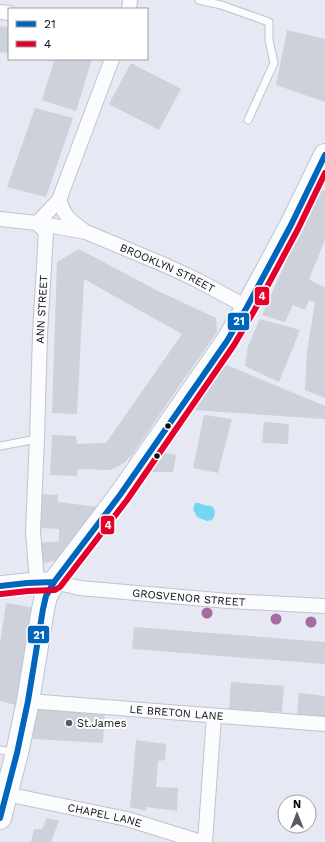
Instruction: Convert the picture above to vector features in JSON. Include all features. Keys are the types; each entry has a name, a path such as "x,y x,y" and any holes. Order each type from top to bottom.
{"main road":[{"path":"0,818 6,794 8,751 28,701 46,596 45,582 120,495 227,341 291,225 325,155"},
{"path":"0,586 19,583 45,582"}],"street":[{"path":"37,223 59,200 112,60"},
{"name":"BROOKLYN STREET","path":"59,200 68,219 86,232"},
{"name":"BROOKLYN STREET","path":"0,219 37,223 86,232 196,279 247,307"},
{"name":"ANN STREET","path":"37,223 46,232 39,300 40,334 33,531 45,582"},
{"name":"GROSVENOR STREET","path":"45,582 80,588 228,601 325,606"},
{"name":"LE BRETON LANE","path":"28,701 325,724"},
{"path":"205,842 214,716"},
{"name":"CHAPEL LANE","path":"6,794 127,820 201,842"}],"lane":[{"path":"199,0 221,5 269,22 269,40 274,63 248,120"},
{"path":"0,446 37,439"}],"water":[{"path":"195,503 213,507 215,513 212,520 207,521 197,517 193,509"}],"building":[{"path":"0,26 8,27 8,53 0,52"},
{"path":"287,30 325,39 325,102 276,85"},
{"path":"47,60 92,60 76,111 42,100 54,61"},
{"path":"131,63 181,89 159,130 109,104"},
{"path":"35,108 73,118 46,197 7,187"},
{"path":"319,188 325,191 325,240 309,279 325,287 325,398 305,390 307,351 315,303 309,300 305,310 293,305 285,322 262,315"},
{"path":"79,249 158,291 216,318 217,332 133,454 124,463 111,470 78,469 77,476 50,475 52,435 76,436 77,444 106,443 182,334 84,279 77,414 52,413 57,262"},
{"path":"260,319 300,330 279,382 245,366 248,346"},
{"path":"224,364 325,406 325,419 193,410"},
{"path":"204,415 232,419 218,473 193,468"},
{"path":"264,422 289,424 288,444 262,443"},
{"path":"161,452 176,455 173,472 147,472"},
{"path":"41,494 58,495 58,509 59,502 97,507 62,559 45,563 41,560 39,543 59,541 59,529 38,528"},
{"path":"6,603 35,608 16,705 0,701 0,644"},
{"path":"134,627 325,642 325,664 132,649"},
{"path":"231,682 284,686 282,712 229,709"},
{"path":"299,693 325,696 325,718 297,715"},
{"name":"St.James","path":"34,704 105,708 103,743 33,739"},
{"path":"136,740 166,744 165,760 158,761 156,787 178,788 177,811 146,807 146,811 130,807"},
{"path":"47,818 59,821 51,842 31,842 34,829 42,829"}],"transit line":[{"name":"21","path":"0,818 17,753 28,701 46,596 54,582 120,495 227,341 291,225 325,155"},
{"name":"4","path":"1,594 55,590 60,587 127,500 234,345 298,229 325,173"},
{"name":"21","path":"0,586 54,582"}],"place":[{"name":"St.James","path":"69,723"}]}
